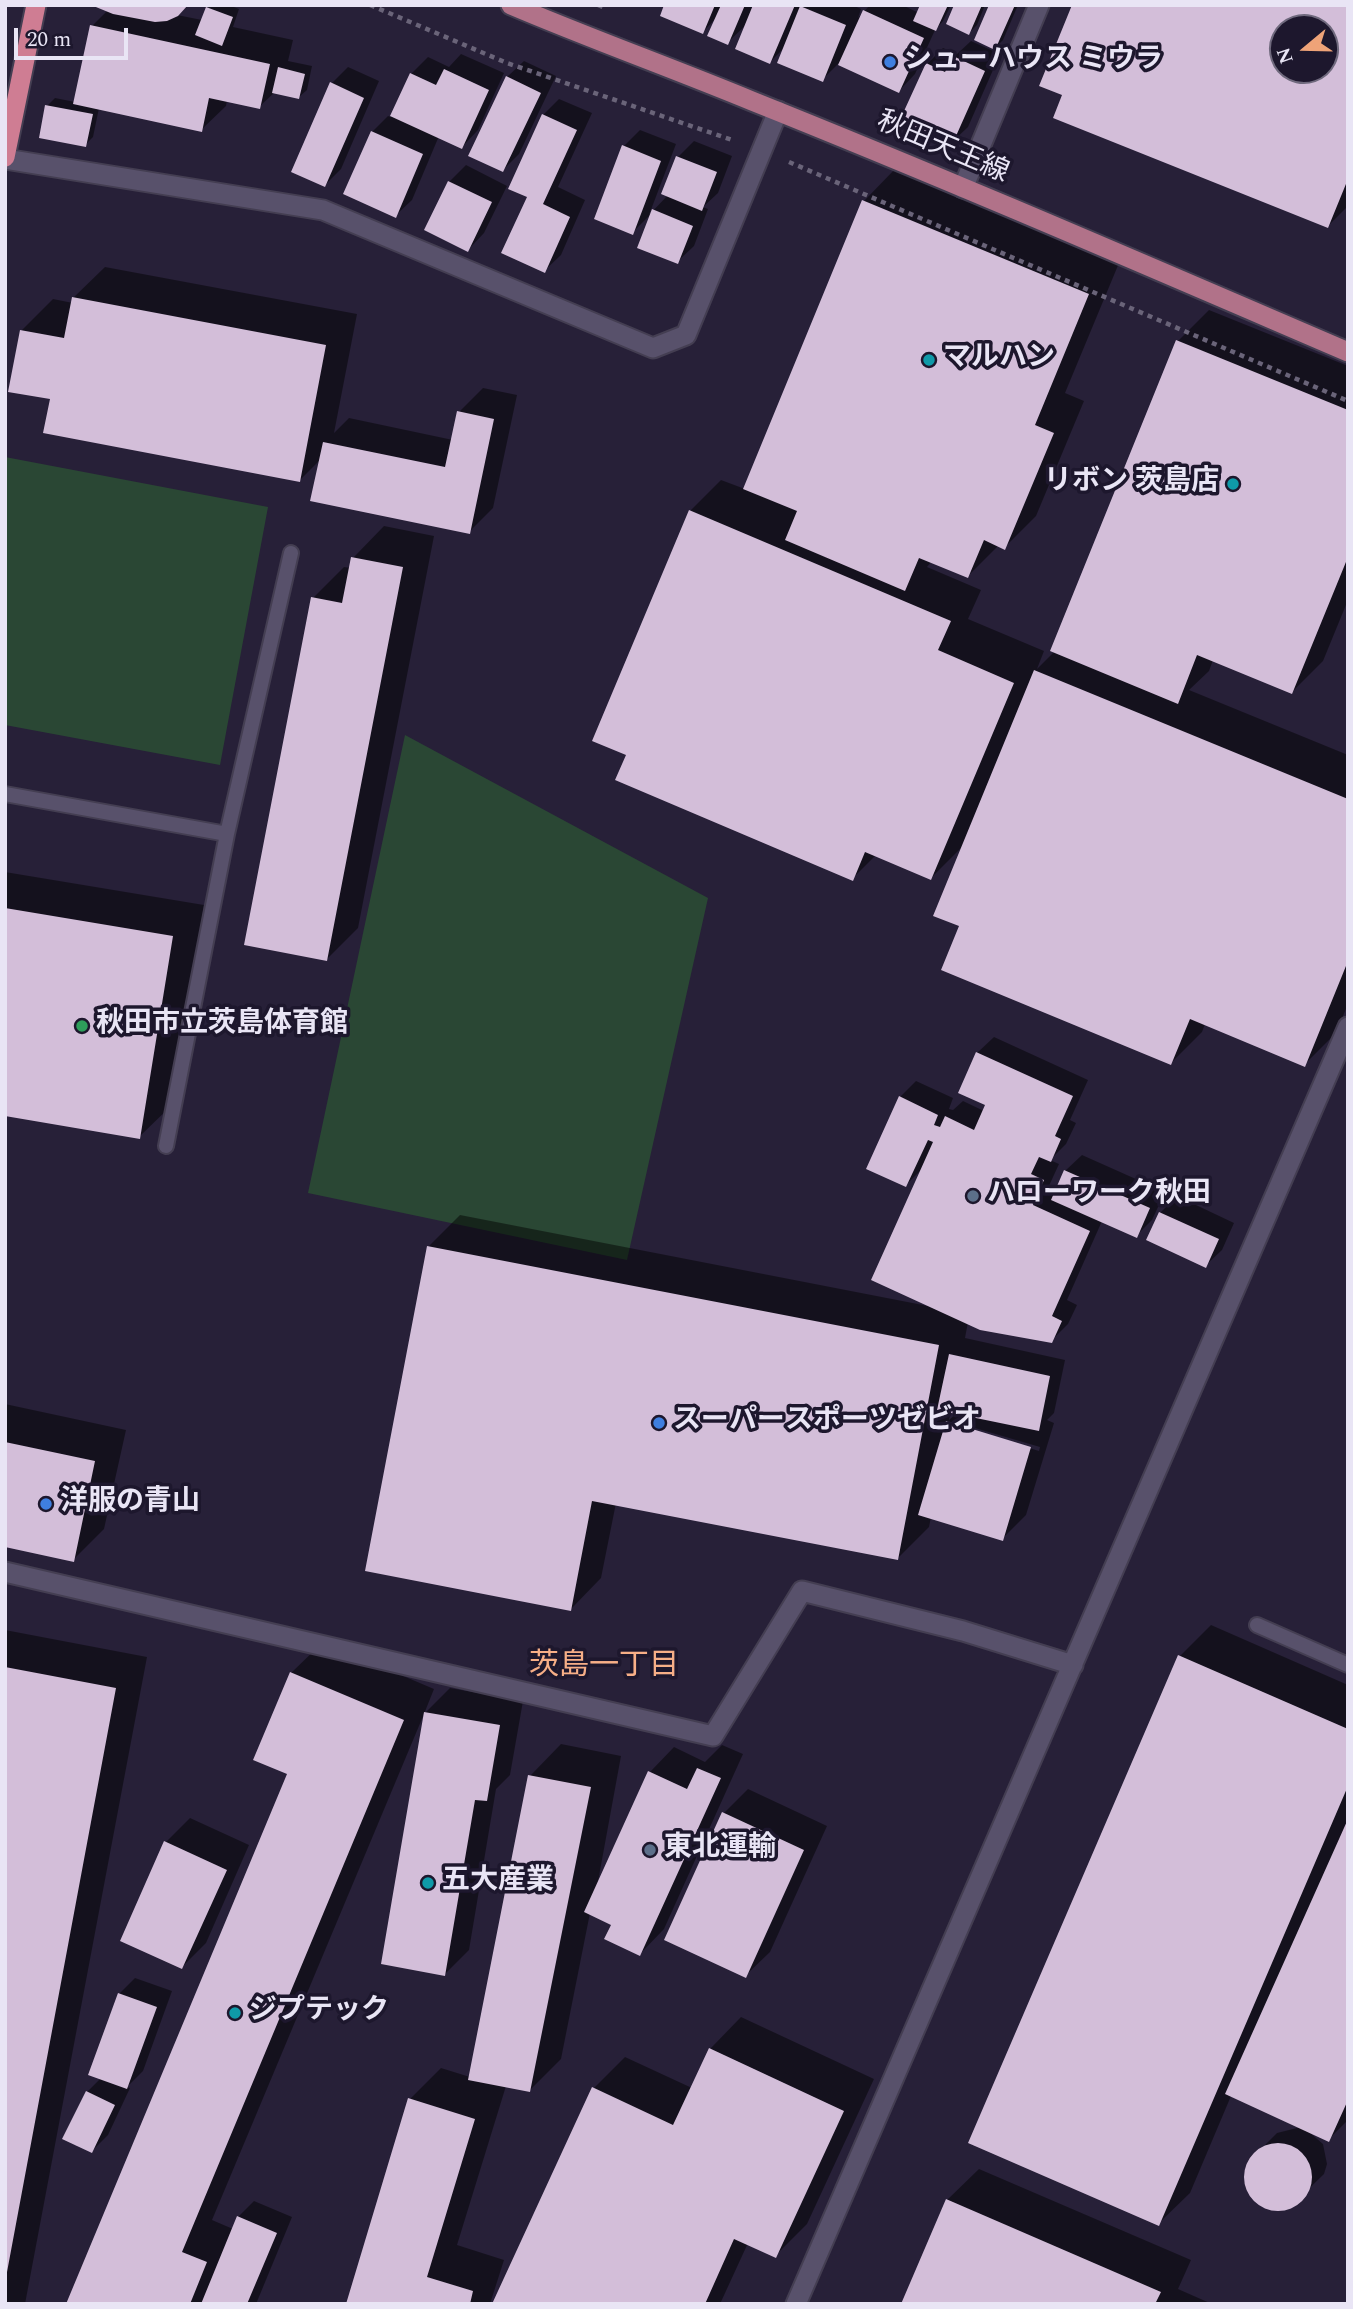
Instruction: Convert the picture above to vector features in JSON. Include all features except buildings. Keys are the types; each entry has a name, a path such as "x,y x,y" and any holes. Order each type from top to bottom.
{"highway":[{"path":"5,158 36,5"}],"main road":[{"name":"秋田天王線","path":"511,5 778,111 1134,259 1348,352"}],"street":[{"path":"963,188 1040,5"},
{"path":"5,158 323,210 653,348 686,335 778,111"},
{"path":"796,2304 1348,1027"},
{"path":"5,1572 713,1735 802,1591 963,1631 1073,1665"}],"lane":[{"path":"166,1146 227,834 291,553"},
{"path":"5,794 227,834"},
{"path":"1258,1625 1348,1665"}],"path":[{"path":"370,5 508,63 762,150 1348,401"}],"green space":[{"path":"5,457 268,507 220,765 5,725"},
{"path":"405,735 708,898 627,1260 308,1193"}],"place":[{"name":"シューハウス ミウラ","path":"890,62"},
{"name":"マルハン","path":"929,360"},
{"name":"リボン 茨島店","path":"1233,484"},
{"name":"秋田市立茨島体育館","path":"82,1026"},
{"name":"ハローワーク秋田","path":"973,1196"},
{"name":"スーパースポーツゼビオ","path":"659,1423"},
{"name":"洋服の青山","path":"46,1504"},
{"name":"東北運輸","path":"650,1850"},
{"name":"五大産業","path":"428,1883"},
{"name":"ジプテック","path":"235,2013"}],"district":[{"name":"茨島一丁目","path":"604,1668"}]}
